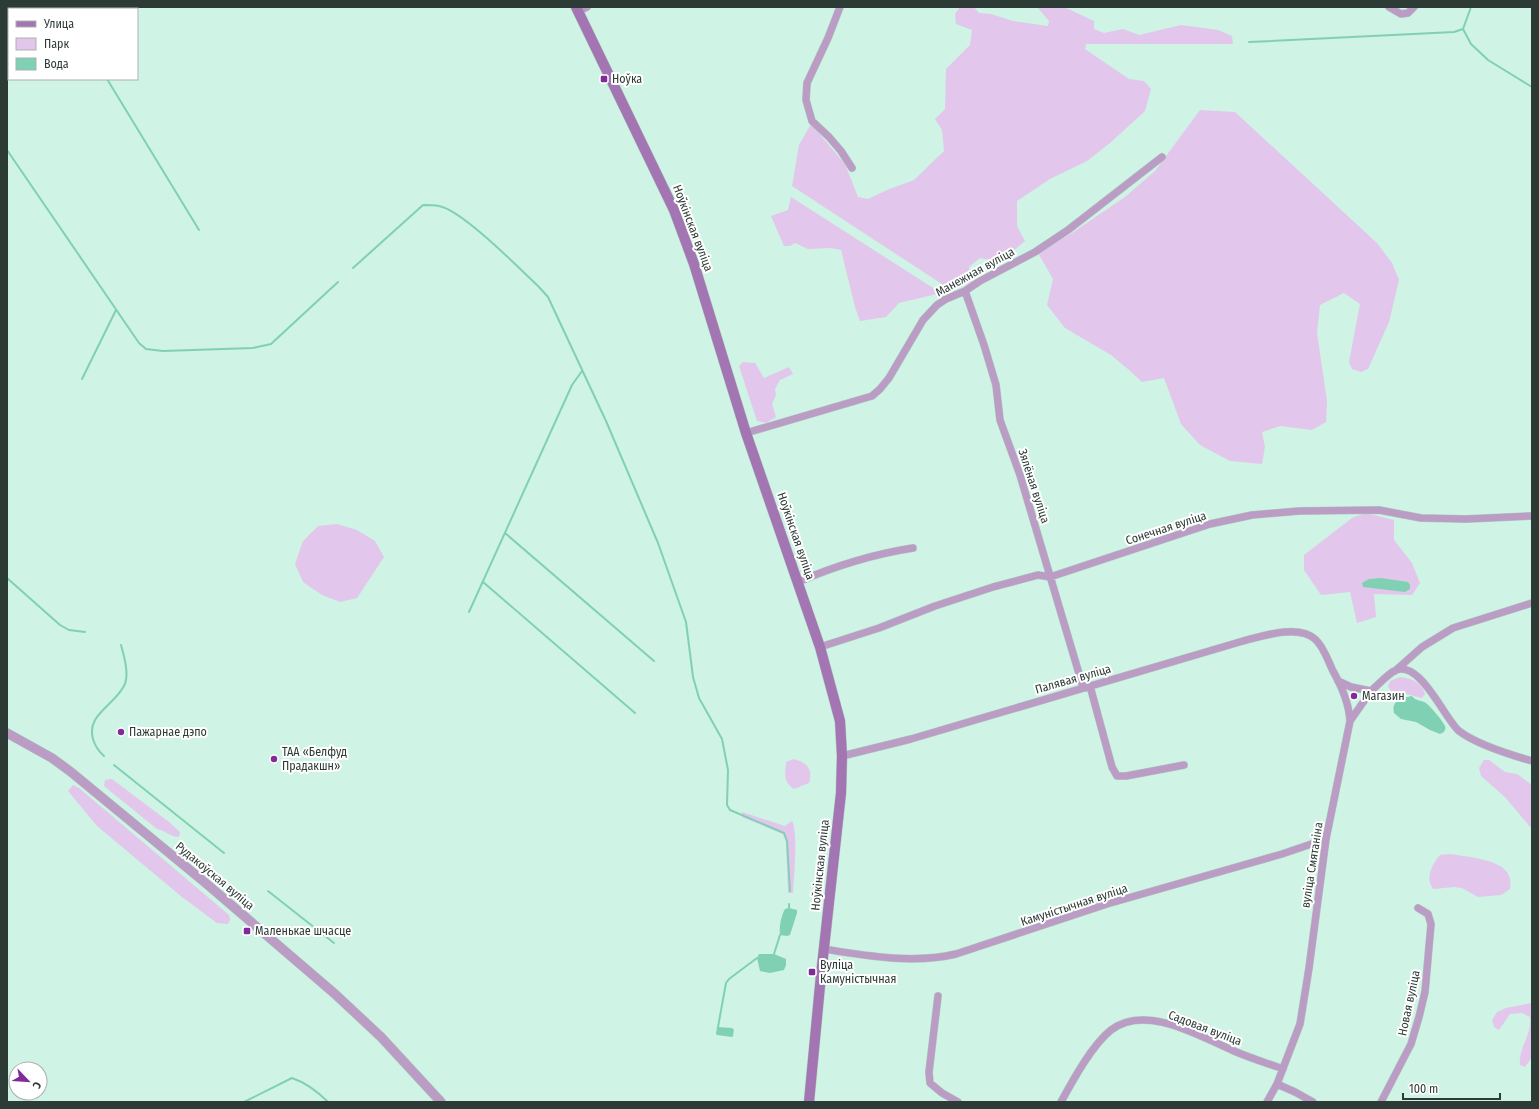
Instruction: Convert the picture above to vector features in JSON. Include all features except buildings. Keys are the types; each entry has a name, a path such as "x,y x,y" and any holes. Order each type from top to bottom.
{"main road":[{"name":"Ноўкінская вуліца","path":"581,8 674,210 694,264 746,433 820,647 840,721 842,756 841,793 809,1102"}],"street":[{"path":"840,7 828,38 807,83 806,100 812,121 841,151 852,168"},
{"path":"1389,7 1401,14 1408,13 1414,7"},
{"name":"Манежная вуліца","path":"746,433 872,396 889,378 923,320 937,305 1035,252 1068,230 1162,157"},
{"name":"Зялёная вуліца","path":"965,291 994,378 1000,420 1020,475 1050,577 1112,768 1117,776 1126,776 1184,765"},
{"name":"Сонечная вуліца","path":"820,647 878,628 993,586 1038,575 1050,577 1210,524 1252,515 1299,511 1379,510 1421,518 1466,519 1532,516"},
{"path":"798,582 886,552 913,548"},
{"path":"1350,721 1371,691 1422,647 1453,628 1532,603"},
{"name":"Палявая вуліца","path":"842,756 911,739 1164,663 1269,634 1298,632 1310,636"},
{"name":"вуліца Смятаніна","path":"1267,1102 1277,1084 1300,1024 1326,839 1350,721 1350,708 1338,681 1321,647 1310,636"},
{"path":"1395,671 1410,671 1423,680 1449,720 1459,730 1474,739 1512,755 1532,760"},
{"path":"1338,681 1351,687 1371,691"},
{"name":"Рудакоўская вуліца","path":"7,733 52,758 90,787 335,994 381,1037 441,1102"},
{"name":"Камуністычная вуліца","path":"824,949 904,958 940,958 970,950 1107,904 1282,854 1326,839"},
{"name":"Новая вуліца","path":"1381,1102 1411,1044 1425,992 1431,924 1428,914 1418,908"},
{"path":"938,996 929,1072 930,1083 942,1093 958,1102"},
{"name":"Садовая вуліца","path":"1061,1102 1094,1049 1111,1030 1132,1020 1147,1020 1179,1027 1234,1051 1283,1069"},
{"path":"1277,1084 1313,1102"}],"green space":[{"path":"960,7 974,7 979,13 991,14 1013,21 1048,26 1049,21 1037,7 1064,7 1094,21 1094,29 1104,33 1123,29 1139,35 1181,25 1218,30 1232,36 1233,44 1086,44 1085,49 1129,79 1144,81 1151,89 1145,111 1110,143 1087,161 1050,179 1017,201 1017,226 1025,241 1000,262 980,258 969,267 972,282 951,290 792,186 799,145 811,124 845,164 858,197 868,199 914,180 944,151 942,130 935,119 945,109 946,69 970,45 972,30 956,24 955,14"},
{"path":"1200,110 1235,112 1377,243 1392,263 1399,280 1389,322 1368,369 1361,372 1352,369 1349,362 1360,304 1344,293 1320,305 1317,333 1327,401 1326,422 1312,430 1280,426 1262,432 1265,447 1262,464 1230,461 1200,445 1181,424 1164,378 1142,382 1111,355 1065,328 1047,305 1053,279 1038,253 1072,233 1125,197 1155,171"},
{"path":"791,197 941,293 899,303 886,317 860,321 855,307 841,250 831,248 808,249 795,243 790,246 784,246 771,216 788,210"},
{"path":"743,362 755,363 764,378 789,367 793,374 780,380 775,389 776,395 772,404 776,417 766,423 757,421 739,366"},
{"path":"1365,513 1394,520 1394,540 1412,563 1420,583 1412,595 1374,594 1376,617 1357,623 1350,592 1321,595 1304,570 1304,555 1352,518"},
{"path":"337,524 357,530 375,541 384,557 357,598 340,602 322,595 303,582 295,564 303,541 318,526"},
{"path":"1400,677 1416,681 1421,686 1425,694 1422,698 1406,694 1395,698 1388,686 1390,681"},
{"path":"793,759 805,764 808,767 810,774 809,783 794,789 786,780 785,774 786,762"},
{"path":"1484,760 1489,760 1505,772 1517,774 1532,785 1532,829 1505,797 1481,776 1479,768"},
{"path":"112,779 169,822 180,832 179,837 157,829 104,786 105,780"},
{"path":"73,785 79,788 229,915 230,920 228,924 217,923 182,897 97,826 68,791"},
{"path":"742,812 785,826 792,821 795,834 793,893 788,893 786,842 783,834 742,817"},
{"path":"1450,854 1485,860 1502,867 1507,872 1510,879 1510,889 1501,895 1478,897 1462,888 1454,887 1433,889 1430,880 1430,871 1440,855"},
{"path":"1532,1003 1532,1057 1525,1067 1520,1065 1520,1059 1529,1030 1530,1017 1522,1013 1510,1014 1499,1030 1494,1027 1492,1020 1497,1012 1506,1008"}],"water":[{"path":"1381,578 1408,582 1410,589 1405,592 1363,587 1362,583 1369,579"},
{"path":"1412,696 1416,700 1426,703 1433,710 1445,726 1444,732 1440,734 1416,722 1401,719 1394,713 1394,705 1398,700"},
{"path":"789,908 797,910 790,935 780,935 782,915 785,909"},
{"path":"759,954 774,954 786,959 784,970 770,973 760,971 757,958"},
{"path":"717,1027 732,1028 734,1030 733,1036 717,1035"}],"waterway":[{"path":"1471,7 1463,29 1471,44 1488,60 1532,87"},
{"path":"1249,42 1454,32 1463,29"},
{"path":"108,80 199,230"},
{"path":"7,150 139,343 146,349 163,351 253,348 271,344 338,282"},
{"path":"353,268 423,205 439,206 462,218 476,229 548,297 606,421 658,543 686,622 693,677 699,698 722,739 728,770 727,805 730,810 784,833 787,841 790,891"},
{"path":"82,379 116,310"},
{"path":"469,612 572,385 582,371"},
{"path":"505,533 654,661"},
{"path":"7,578 60,625 69,630 85,632"},
{"path":"483,582 635,713"},
{"path":"104,756 97,748 93,740 92,730 98,715 118,694 125,684 125,659 121,645"},
{"path":"114,765 224,853"},
{"path":"268,891 334,943"},
{"path":"774,954 780,935"},
{"path":"718,1027 726,983 729,979 757,958"},
{"path":"244,1102 292,1078 312,1088 328,1102"}],"place":[{"name":"Ноўка","path":"604,79"},
{"name":"Магазин","path":"1354,696"},
{"name":"Пажарнае дэпо","path":"121,732"},
{"name":"ТАА «Белфуд Прадакшн»","path":"274,759"},
{"name":"Маленькае шчасце","path":"247,931"},
{"name":"Вуліца Камуністычная","path":"812,972"}]}
